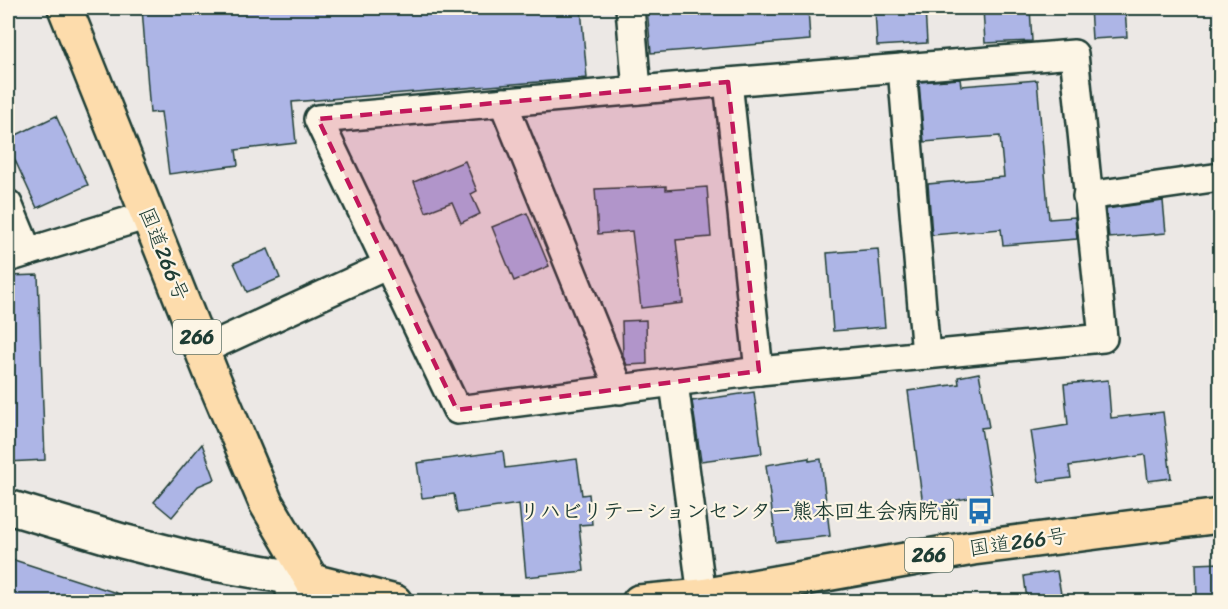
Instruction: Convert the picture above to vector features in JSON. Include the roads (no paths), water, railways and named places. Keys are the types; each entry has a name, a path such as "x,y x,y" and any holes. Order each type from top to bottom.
{"highway":[{"name":"国道266号","path":"65,8 202,351 266,503 297,587"},
{"name":"国道266号","path":"639,602 702,596 973,548 1221,516"},
{"path":"297,587 395,602"}],"street":[{"path":"630,8 637,90"},
{"path":"1074,54 1103,338 759,371 457,410 318,119 637,90 1074,54"},
{"path":"902,68 926,355"},
{"path":"728,81 759,371"},
{"path":"503,102 620,390"},
{"path":"1087,196 1221,177"},
{"path":"8,204 18,255 148,215"},
{"path":"202,351 388,265"},
{"path":"674,383 702,596"},
{"path":"8,507 297,587"}],"place":[{"name":"リハビリテーションセンター熊本回生会病院前","path":"980,511"}]}
